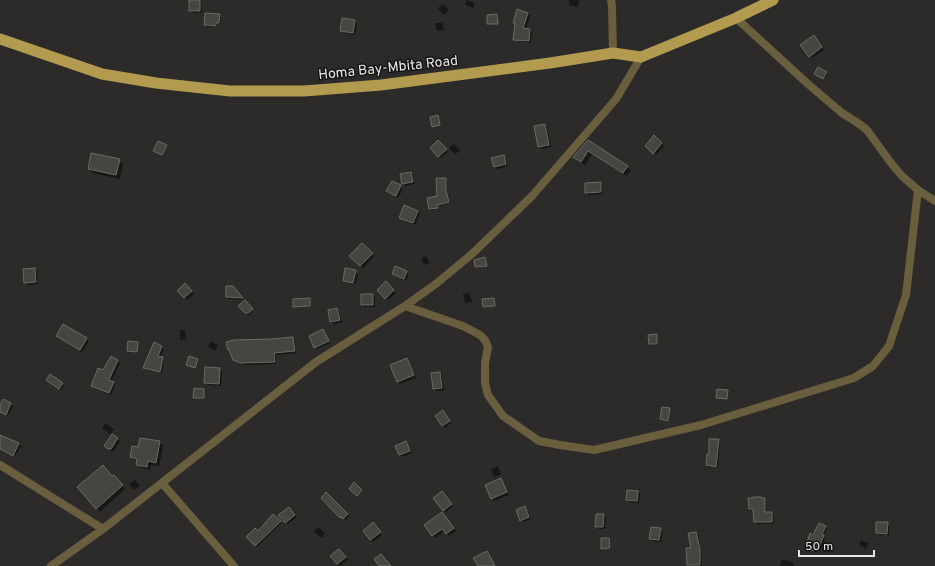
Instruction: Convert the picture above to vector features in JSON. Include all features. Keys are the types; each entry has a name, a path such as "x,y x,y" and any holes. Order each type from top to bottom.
{"highway":[{"path":"642,57 736,18 773,0"},
{"name":"Homa Bay-Mbita Road","path":"0,39 102,74 156,83 230,91 304,91 381,85 550,63 613,53 642,57"}],"street":[{"path":"611,0 613,53"},
{"path":"736,18 808,84 842,113 867,130 902,176 918,190 935,201"},
{"path":"51,566 103,529 316,362 405,306 437,283 472,254 532,196 616,98 642,57"},
{"path":"405,306 463,326 480,335 485,340 488,347 485,383 488,395 502,416 538,441 594,450 701,425 854,378 873,366 889,346 906,295 918,190"},
{"path":"0,464 103,529"},
{"path":"162,483 234,566"}],"building":[{"path":"189,0 200,0 200,11 189,11"},
{"path":"517,9 528,13 523,28 530,29 529,41 513,40 515,23 513,23"},
{"path":"205,13 220,14 219,23 216,23 216,26 204,25"},
{"path":"497,14 498,24 487,24 487,15"},
{"path":"342,18 355,20 353,33 340,31"},
{"path":"814,35 822,47 809,57 800,45"},
{"path":"818,67 827,72 823,79 814,74"},
{"path":"438,115 440,125 432,127 430,117"},
{"path":"545,124 549,145 538,147 534,126"},
{"path":"654,135 662,143 653,154 645,146"},
{"path":"438,140 447,149 438,157 430,148"},
{"path":"588,140 628,166 623,173 588,151 581,162 573,157"},
{"path":"158,141 167,145 162,155 153,151"},
{"path":"91,153 120,159 116,175 88,169"},
{"path":"504,155 506,164 494,167 491,158"},
{"path":"411,172 413,182 402,184 400,174"},
{"path":"436,178 446,178 446,190 449,202 437,205 438,208 429,209 427,198 437,196"},
{"path":"392,181 401,185 396,196 386,191"},
{"path":"601,182 601,192 585,193 585,183"},
{"path":"404,205 418,211 413,223 399,218"},
{"path":"362,243 373,253 360,266 349,256"},
{"path":"485,257 487,266 475,267 474,260"},
{"path":"395,266 407,271 404,279 392,274"},
{"path":"35,268 36,282 24,283 23,269"},
{"path":"345,268 356,270 353,283 343,281"},
{"path":"386,281 394,290 385,299 377,290"},
{"path":"185,283 192,291 184,298 177,291"},
{"path":"226,286 233,286 243,298 226,297"},
{"path":"361,294 373,294 373,305 361,305"},
{"path":"310,298 310,306 293,307 293,299"},
{"path":"494,298 495,306 483,307 482,299"},
{"path":"245,300 253,309 248,313 245,313 238,306"},
{"path":"337,308 340,320 330,322 328,310"},
{"path":"63,324 87,338 80,350 56,336"},
{"path":"323,329 329,341 314,348 309,336"},
{"path":"657,334 657,344 649,344 648,335"},
{"path":"293,337 295,351 274,353 275,362 241,363 233,360 226,342 234,340"},
{"path":"128,341 138,342 137,352 127,351"},
{"path":"154,342 162,346 158,356 163,357 160,372 143,368"},
{"path":"111,356 118,360 109,380 114,382 109,393 91,386 98,368 103,370"},
{"path":"189,356 198,359 195,368 186,365"},
{"path":"407,358 414,375 397,382 390,365"},
{"path":"205,367 220,368 219,384 204,383"},
{"path":"440,372 442,388 433,389 431,373"},
{"path":"50,374 63,383 59,389 46,380"},
{"path":"194,388 204,389 204,398 193,398"},
{"path":"717,389 728,390 727,399 716,398"},
{"path":"3,399 11,403 6,415 0,412 0,405"},
{"path":"662,407 670,408 668,421 660,419"},
{"path":"443,410 450,421 442,426 435,416"},
{"path":"112,434 118,438 111,449 108,449 104,446"},
{"path":"0,435 19,443 13,456 0,449"},
{"path":"140,438 160,441 156,463 148,461 147,467 136,465 137,459 130,457 132,446 138,447"},
{"path":"709,439 719,439 716,467 706,465 707,454 709,454"},
{"path":"406,441 410,451 399,455 395,446"},
{"path":"103,465 112,476 114,475 123,485 96,509 77,487"},
{"path":"501,478 507,492 491,499 485,485"},
{"path":"354,482 362,490 357,496 349,489"},
{"path":"627,490 638,491 637,501 626,500"},
{"path":"442,491 452,504 443,511 433,498"},
{"path":"326,492 348,514 343,519 341,517 340,518 321,498"},
{"path":"748,498 765,498 765,512 772,512 772,522 754,522 753,509 749,509"},
{"path":"525,506 529,517 520,521 516,510"},
{"path":"289,507 295,515 285,523 278,515"},
{"path":"442,512 454,528 446,534 442,529 432,536 424,525"},
{"path":"273,514 281,521 255,546 246,537 255,528 258,531"},
{"path":"596,514 604,514 603,527 595,527"},
{"path":"373,522 381,532 370,540 363,531"},
{"path":"876,522 888,522 887,534 876,533"},
{"path":"819,523 826,526 822,534 824,535 818,550 815,548 813,551 808,548 810,543 807,542 810,533 813,535"},
{"path":"651,527 661,528 659,540 649,539"},
{"path":"696,532 700,550 700,565 687,565 686,548 691,548 688,533"},
{"path":"601,538 609,538 610,548 601,549"},
{"path":"339,549 346,557 337,564 330,556"},
{"path":"487,551 495,566 478,566 473,558"},
{"path":"381,554 391,566 379,566 374,559"}]}
